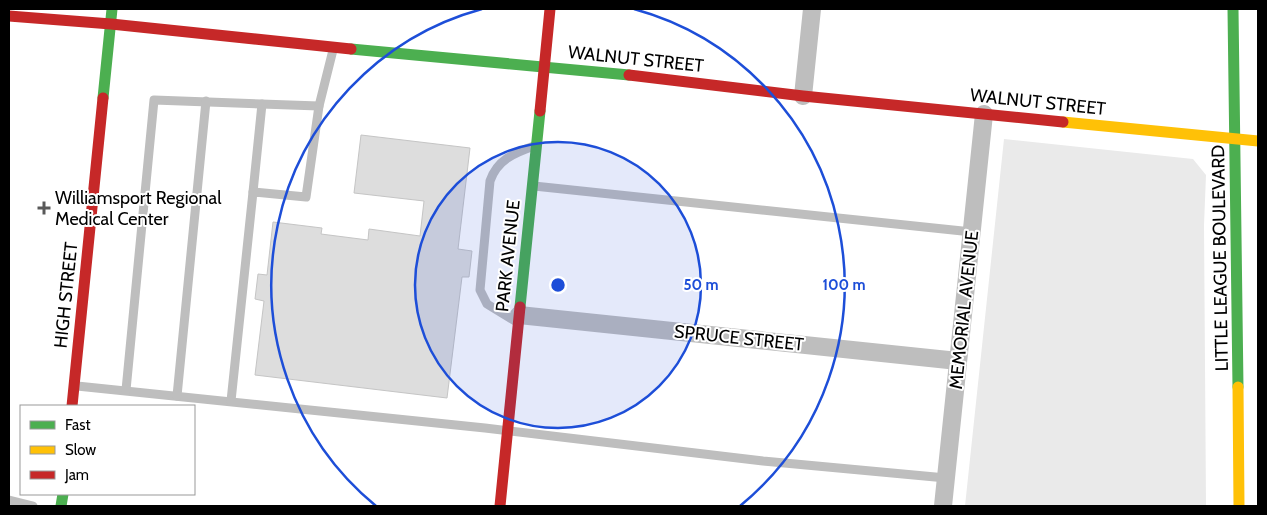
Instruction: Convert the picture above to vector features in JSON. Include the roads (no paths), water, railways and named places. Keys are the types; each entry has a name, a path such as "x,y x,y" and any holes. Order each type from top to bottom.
{"street":[{"name":"HIGH STREET","path":"72,405 112,9"},
{"name":"PARK AVENUE","path":"500,506 550,9"},
{"path":"803,96 812,9"},
{"name":"LITTLE LEAGUE BOULEVARD","path":"1233,9 1239,506"},
{"name":"WALNUT STREET","path":"9,16 111,24 544,66 803,96 1258,141"},
{"name":"MEMORIAL AVENUE","path":"943,506 984,114"},
{"name":"SPRUCE STREET","path":"519,319 958,361"}],"lane":[{"path":"253,192 306,197 319,106 334,47"},
{"path":"126,390 154,100 319,106"},
{"path":"177,396 206,102"},
{"path":"231,401 262,104"},
{"path":"519,319 487,304 480,290 490,181 494,169 504,160 515,152 536,145"},
{"path":"532,186 972,232"},
{"path":"74,386 508,430 763,461 946,478"},
{"path":"9,500 33,506"}],"place":[{"name":"Williamsport Regional Medical Center","path":"44,208"}]}
